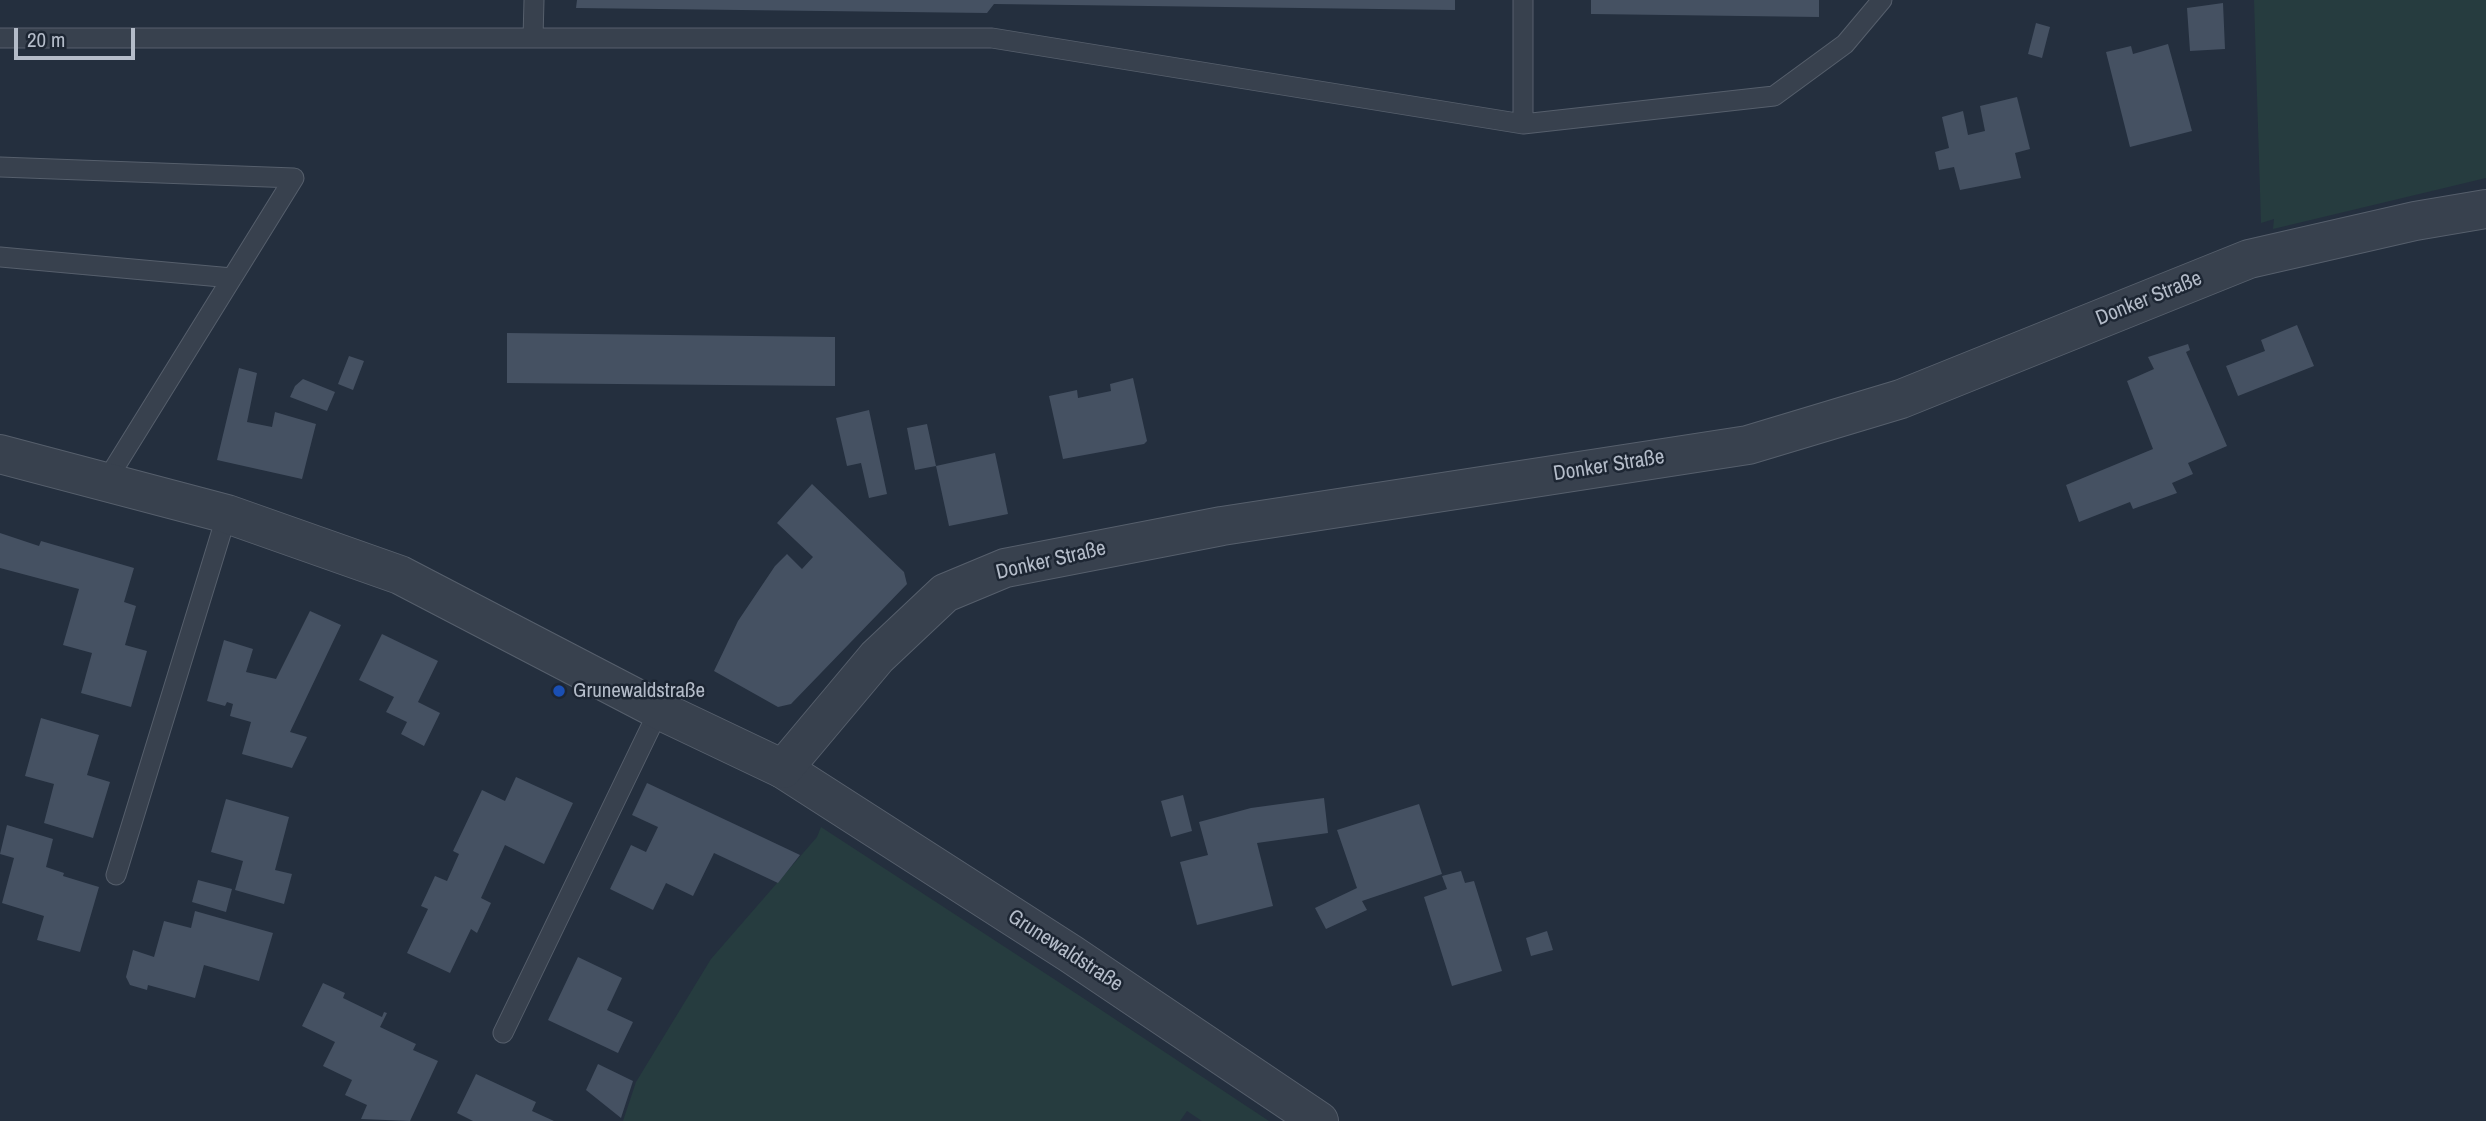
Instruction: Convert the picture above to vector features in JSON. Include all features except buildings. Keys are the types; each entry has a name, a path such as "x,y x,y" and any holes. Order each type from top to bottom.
{"street":[{"name":"Donker Straße","path":"783,769 877,657 945,593 1005,568 1222,526 1748,445 1901,399 2249,259 2415,221 2486,209"},
{"name":"Grunewaldstraße","path":"0,454 228,514 400,575 659,710 783,769 1071,954 1319,1121"}],"lane":[{"path":"533,38 534,0"},
{"path":"1523,0 1523,124"},
{"path":"0,38 992,38 1523,124 1773,96 1845,44 1882,0"},
{"path":"0,167 294,178 105,483"},
{"path":"0,257 232,278"},
{"path":"116,875 228,514"},
{"path":"503,1034 659,710"}],"green space":[{"path":"2254,0 2486,0 2486,178 2273,229 2274,219 2261,223"},
{"path":"821,827 1269,1121 1202,1121 1187,1111 1180,1121 623,1121 636,1082 711,959 817,837"}],"place":[{"name":"Grunewaldstraße","path":"559,691"}]}
